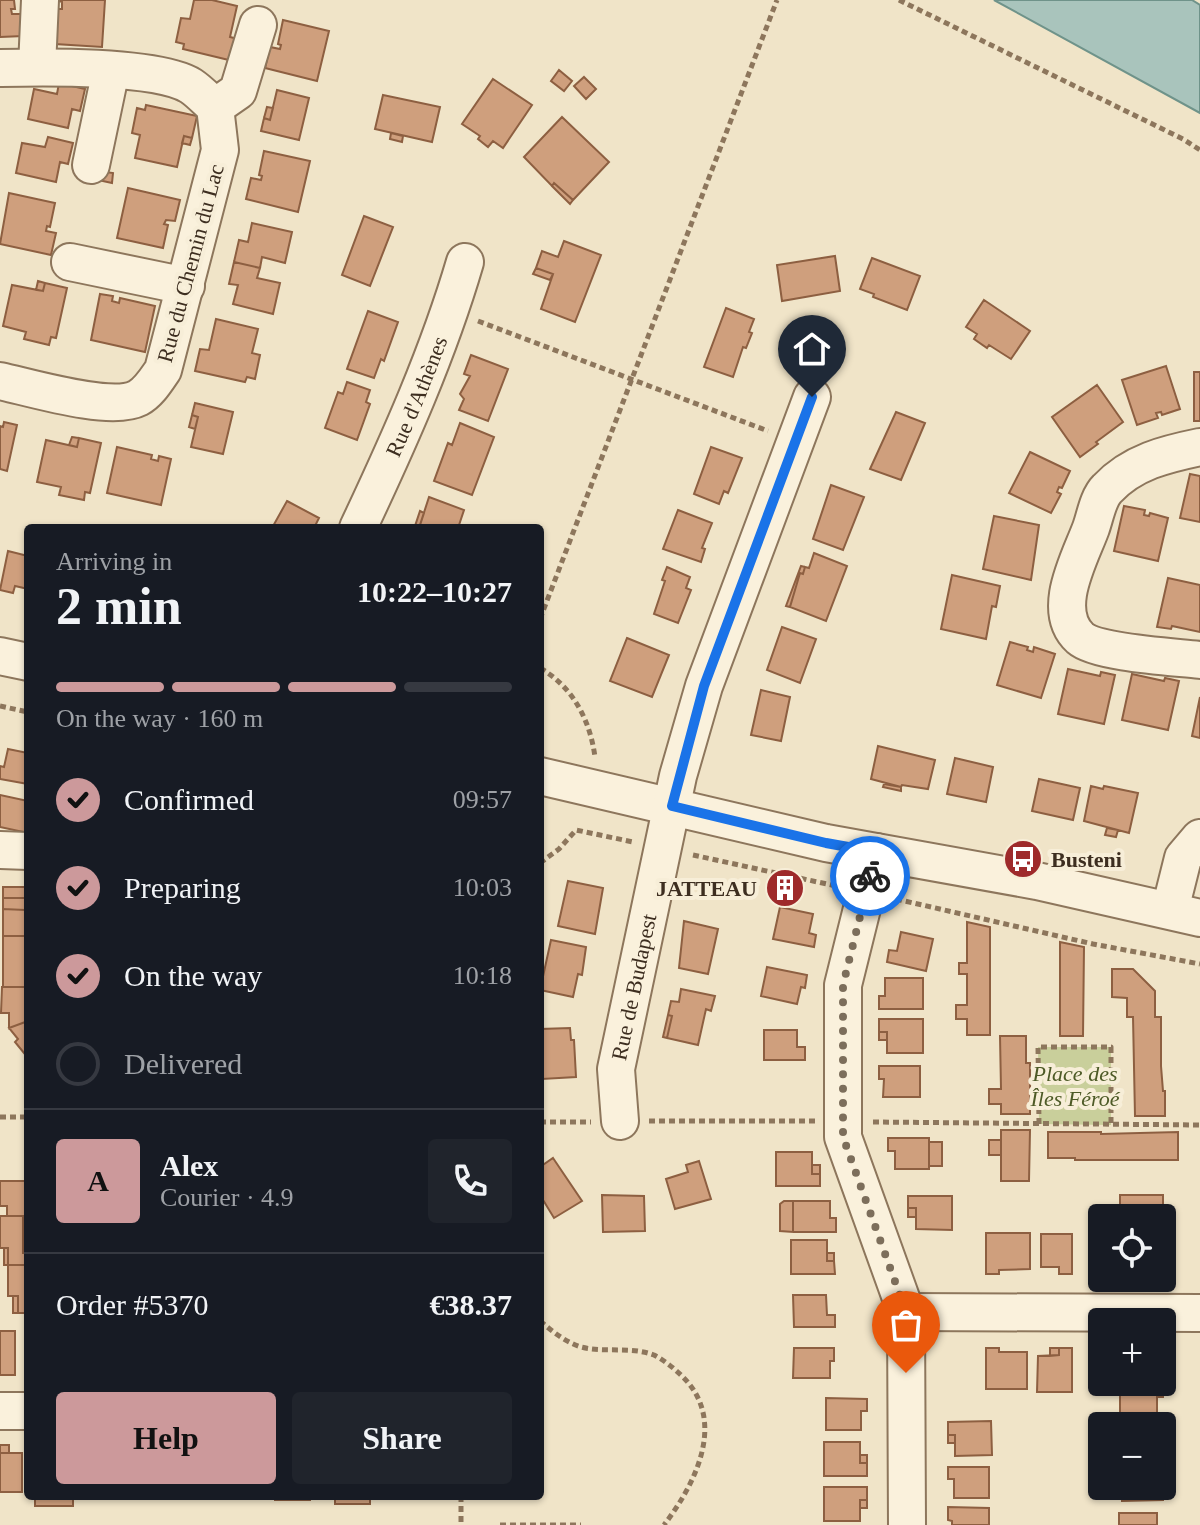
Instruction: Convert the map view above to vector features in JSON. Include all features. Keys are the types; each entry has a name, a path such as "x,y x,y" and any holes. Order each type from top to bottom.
{"street":[{"path":"37,67 40,0"},
{"path":"0,68 111,70 172,78 191,86 215,107 238,91 258,25"},
{"path":"91,165 111,70"},
{"name":"Rue du Chemin du Lac","path":"0,381 104,403 122,403 139,398 153,385 163,370 220,150 215,107"},
{"path":"70,262 186,286"},
{"name":"Rue d'Athènes","path":"360,524 399,442 451,311 465,262"},
{"name":"Rue de Budapest","path":"620,1121 616,1069 672,806 704,686 812,397"},
{"path":"1200,447 1161,455 1129,470 1104,491 1069,589 1068,607 1070,623 1081,638 1099,647 1200,660"},
{"path":"0,656 24,661"},
{"path":"544,777 826,843 1037,881 1185,914 1183,858 1200,838"},
{"path":"0,850 24,851"},
{"path":"876,852 843,985 843,1137 906,1312 907,1525"},
{"path":"906,1312 1200,1313"},
{"path":"0,1411 24,1411"}],"path":[{"path":"544,608 777,0"},
{"path":"899,0 1200,150"},
{"path":"451,311 794,441"},
{"path":"544,671 563,685 576,702 590,730 595,760"},
{"path":"0,706 24,711"},
{"path":"1039,1124 1038,1047 1111,1047 1111,1125"},
{"path":"0,1117 24,1117"},
{"path":"544,1122 1200,1125"},
{"path":"544,1325 557,1336 579,1346 635,1350 656,1356 674,1368 696,1392 706,1422 704,1447 696,1470 664,1525"},
{"path":"461,1500 461,1525"},
{"path":"500,1525 581,1525"}],"green space":[{"name":"Place des Îles Féroé","path":"1038,1047 1111,1047 1111,1125 1039,1124"}],"water":[{"path":"994,0 1192,0 1200,5 1200,113"}],"building":[{"path":"0,0 14,0 12,14 22,14 23,36 0,37"},
{"path":"57,0 105,0 102,47 55,44 57,9 62,9 62,2"},
{"path":"194,0 212,0 237,6 230,37 238,39 233,61 183,49 184,44 176,42 181,18 190,19"},
{"path":"283,20 329,31 317,81 265,68 270,47 280,49 281,45 278,44"},
{"path":"559,70 572,81 564,91 551,81"},
{"path":"584,77 596,89 586,99 574,86"},
{"path":"493,79 532,105 503,148 493,141 488,147 478,139 480,136 462,124"},
{"path":"59,83 85,89 80,111 72,109 68,128 28,119 34,89 57,94"},
{"path":"277,90 309,98 299,140 261,131 264,118 270,120"},
{"path":"383,95 440,107 432,142 375,129"},
{"path":"146,105 197,116 192,138 184,136 177,167 135,158 140,135 132,133 137,108 145,110"},
{"path":"267,107 273,108 270,120 264,118"},
{"path":"562,117 609,162 573,200 554,183 552,186 524,157"},
{"path":"391,133 403,136 402,142 390,139"},
{"path":"184,136 192,138 190,145 182,143"},
{"path":"48,137 73,143 68,164 60,162 56,182 16,173 22,143 45,147"},
{"path":"264,151 310,161 298,212 246,199 251,178 261,180 262,176 259,175"},
{"path":"99,171 113,173 112,183 98,180"},
{"path":"554,183 573,200 570,204 552,186"},
{"path":"128,188 180,200 175,221 166,220 164,224 168,225 163,248 117,238"},
{"path":"9,193 55,203 50,227 47,226 46,231 56,233 51,255 0,244"},
{"path":"364,216 393,227 370,286 342,275"},
{"path":"252,223 292,232 285,263 262,257 260,268 234,262 239,240 248,242"},
{"path":"564,241 601,255 575,322 541,309 553,274 536,268 542,251 558,257"},
{"path":"835,256 840,291 782,301 777,265"},
{"path":"872,258 920,276 907,310 860,289"},
{"path":"234,262 260,268 257,278 280,283 273,314 233,304 238,285 229,284"},
{"path":"536,268 553,274 550,280 533,274"},
{"path":"38,281 45,283 43,291 36,290"},
{"path":"45,283 67,288 56,338 51,337 49,345 24,339 26,332 3,326 12,285 43,291"},
{"path":"100,294 113,296 112,301 119,303 120,298 155,306 145,352 91,340"},
{"path":"984,300 1030,331 1011,359 974,339 977,334 966,327"},
{"path":"726,308 754,319 749,332 752,333 746,348 743,347 733,377 704,367"},
{"path":"368,311 398,322 384,361 381,359 374,378 347,369"},
{"path":"216,319 258,329 252,353 260,355 255,379 247,377 245,382 195,371 200,349 209,350"},
{"path":"471,355 508,369 488,421 459,410 464,399 460,394 470,376 464,374"},
{"path":"1166,366 1180,409 1162,415 1161,412 1156,413 1158,418 1137,425 1122,380"},
{"path":"1194,372 1200,372 1200,421 1194,421"},
{"path":"347,382 370,390 366,402 370,404 357,440 325,428 338,392 343,394"},
{"path":"1097,385 1123,422 1080,457 1052,417"},
{"path":"195,403 233,412 223,454 191,447 198,417 192,415"},
{"path":"896,412 925,423 901,480 870,469"},
{"path":"192,415 198,417 195,429 189,427"},
{"path":"4,422 17,425 7,471 0,469 0,426 3,427"},
{"path":"460,423 494,437 472,495 434,481 448,443 452,445"},
{"path":"72,437 79,438 77,447 69,445"},
{"path":"79,438 101,443 90,493 85,492 84,500 59,495 61,487 37,482 46,440 77,447"},
{"path":"117,447 152,455 151,459 158,461 159,456 171,459 161,505 107,493"},
{"path":"711,447 742,458 728,493 724,491 719,504 694,494"},
{"path":"1030,452 1070,471 1062,488 1059,487 1057,492 1061,494 1051,513 1009,493"},
{"path":"1190,474 1200,476 1200,522 1180,518"},
{"path":"831,485 864,497 843,550 813,539"},
{"path":"429,497 464,510 459,524 420,524"},
{"path":"287,501 319,518 316,524 274,524"},
{"path":"1124,506 1145,510 1144,515 1149,516 1150,513 1168,518 1158,561 1114,551"},
{"path":"678,510 712,523 702,548 705,549 701,562 663,549"},
{"path":"420,511 424,513 420,524 416,524"},
{"path":"994,516 1039,525 1031,580 983,569"},
{"path":"8,551 24,555 24,588 15,586 13,593 0,590"},
{"path":"814,553 847,566 826,621 790,607 800,573 803,574 805,567 809,568"},
{"path":"801,566 805,567 803,574 800,573 790,607 786,606"},
{"path":"667,567 690,577 686,588 691,590 678,623 654,614"},
{"path":"952,575 1000,586 996,607 992,606 986,639 941,629"},
{"path":"1168,578 1200,585 1200,632 1172,626 1171,629 1157,627"},
{"path":"782,627 816,639 800,683 767,670"},
{"path":"627,638 669,655 652,697 610,681"},
{"path":"1010,642 1028,647 1027,650 1033,652 1034,647 1055,654 1041,698 997,685"},
{"path":"1068,669 1100,676 1101,672 1115,675 1104,724 1058,714"},
{"path":"1132,674 1179,681 1168,730 1122,720"},
{"path":"761,690 790,697 781,741 751,735"},
{"path":"1200,697 1200,738 1192,736"},
{"path":"878,746 935,760 928,789 901,787 871,779"},
{"path":"8,749 24,752 24,783 0,779 0,766 4,767"},
{"path":"955,758 993,767 986,802 947,794"},
{"path":"1039,779 1080,788 1073,820 1032,811"},
{"path":"884,784 901,787 901,791 883,787"},
{"path":"1091,786 1138,793 1129,833 1084,821"},
{"path":"0,795 24,800 24,832 0,827"},
{"path":"1107,828 1118,830 1116,837 1105,835"},
{"name":"JATTEAU","path":"776,880 796,886 794,897 773,891"},
{"path":"568,881 603,888 595,934 558,926"},
{"path":"3,887 24,887 24,898 3,898"},
{"path":"3,898 24,898 24,910 3,909"},
{"path":"780,907 813,914 809,933 816,935 814,947 773,939"},
{"path":"3,909 24,910 24,936 3,936"},
{"path":"684,921 718,929 708,974 679,968"},
{"path":"967,922 990,927 990,1035 967,1035 967,1019 956,1019 956,1005 967,1005 967,974 959,974 959,963 967,963"},
{"path":"901,932 933,939 926,971 887,962 889,950 897,951"},
{"path":"3,936 24,936 24,987 3,987"},
{"path":"551,940 586,947 582,975 578,974 573,997 544,991 544,972"},
{"path":"1060,942 1084,947 1083,1036 1060,1036"},
{"path":"767,967 807,975 797,1004 761,996"},
{"path":"1112,969 1133,969 1155,991 1155,1017 1161,1017 1165,1116 1135,1116 1133,1017 1127,1017 1127,998 1112,997"},
{"path":"885,978 923,978 923,1009 879,1009 879,996 885,996"},
{"path":"2,987 24,987 24,1022 9,1028 9,1013 1,1013"},
{"path":"681,989 715,996 711,1011 706,1009 698,1045 667,1038 672,1016 668,1015 671,1001 679,1002"},
{"path":"668,1015 672,1016 667,1038 663,1037"},
{"path":"879,1019 923,1019 923,1053 887,1053 887,1032 879,1032"},
{"path":"24,1022 24,1053 15,1042 18,1039 9,1028"},
{"path":"570,1028 571,1040 574,1040 576,1077 544,1079 544,1029"},
{"path":"764,1030 797,1030 797,1047 805,1047 805,1060 764,1060"},
{"path":"879,1032 887,1032 887,1040 879,1040"},
{"path":"1000,1036 1026,1036 1026,1063 1030,1063 1030,1114 1001,1114 1001,1104 989,1104 989,1089 1001,1089"},
{"path":"879,1066 920,1066 920,1097 883,1097 884,1079 879,1079"},
{"path":"1001,1130 1030,1130 1029,1181 1001,1181"},
{"path":"1048,1132 1178,1132 1178,1160 1048,1158"},
{"path":"888,1138 929,1138 929,1169 895,1169 895,1151 888,1151"},
{"path":"989,1140 1001,1140 1001,1155 989,1155"},
{"path":"929,1142 942,1142 942,1166 929,1166"},
{"path":"776,1152 812,1152 812,1174 820,1174 820,1186 776,1186"},
{"path":"553,1158 582,1201 554,1218 544,1202 544,1164"},
{"path":"699,1161 711,1199 675,1209 666,1179 688,1172 686,1165"},
{"path":"812,1165 820,1165 820,1174 812,1174"},
{"path":"0,1181 24,1181 24,1216 7,1216 7,1206 0,1206"},
{"path":"602,1195 644,1196 645,1231 603,1232"},
{"path":"1120,1195 1163,1195 1163,1204 1120,1204"},
{"path":"908,1196 952,1196 952,1230 916,1229 916,1208 908,1208"},
{"path":"793,1201 793,1232 780,1231 780,1204"},
{"path":"793,1201 830,1201 830,1218 836,1218 836,1232 793,1232"},
{"path":"908,1208 916,1208 916,1217 908,1217"},
{"path":"0,1216 23,1216 24,1265 8,1265 8,1248 0,1248"},
{"path":"986,1233 1030,1233 1030,1269 999,1270 999,1274 986,1274"},
{"path":"1041,1234 1072,1234 1072,1274 1059,1274 1059,1267 1041,1267"},
{"path":"791,1240 827,1240 827,1261 834,1261 835,1274 791,1274"},
{"path":"4,1248 8,1248 8,1265 4,1265"},
{"path":"827,1253 834,1253 834,1261 827,1261"},
{"path":"8,1265 24,1265 24,1313 18,1313 18,1296 8,1296"},
{"path":"793,1295 826,1295 827,1315 835,1315 835,1327 794,1327"},
{"path":"13,1296 18,1296 18,1313 13,1313"},
{"path":"0,1331 15,1331 15,1375 0,1375"},
{"path":"794,1348 834,1348 830,1378 793,1378"},
{"path":"986,1348 999,1348 999,1352 1027,1352 1027,1389 986,1389"},
{"path":"1050,1348 1059,1348 1059,1355 1050,1356"},
{"path":"1059,1348 1072,1348 1072,1392 1037,1392 1038,1356 1059,1355"},
{"path":"1120,1396 1163,1396 1157,1397 1157,1412 1120,1412"},
{"path":"826,1398 867,1399 867,1411 861,1411 861,1430 826,1430"},
{"path":"991,1421 992,1455 955,1456 955,1435 948,1435 948,1422"},
{"path":"948,1435 955,1435 955,1443 948,1443"},
{"path":"824,1442 860,1442 860,1463 867,1463 867,1476 824,1476"},
{"path":"0,1445 9,1445 9,1453 0,1453"},
{"path":"0,1453 22,1453 22,1492 0,1492"},
{"path":"860,1455 867,1455 867,1463 860,1463"},
{"path":"948,1467 989,1467 989,1498 954,1498 954,1479 948,1479"},
{"path":"824,1487 867,1487 867,1500 860,1500 860,1521 824,1521"},
{"path":"35,1500 73,1500 73,1506 35,1506"},
{"path":"335,1500 370,1500 370,1504 335,1504"},
{"path":"860,1500 867,1500 867,1508 860,1508"},
{"path":"948,1507 989,1508 989,1525 952,1525 952,1521 948,1520"},
{"path":"1119,1513 1157,1513 1157,1525 1119,1525"}],"way so far":[{"path":"870,876 843,985 843,1137 906,1312 906,1373"}],"place":[{"name":"Busteni","path":"1023,859"},
{"name":"JATTEAU","path":"785,888"}],"route":[{"path":"812,397 704,686 672,806 876,852 870,876"}]}
